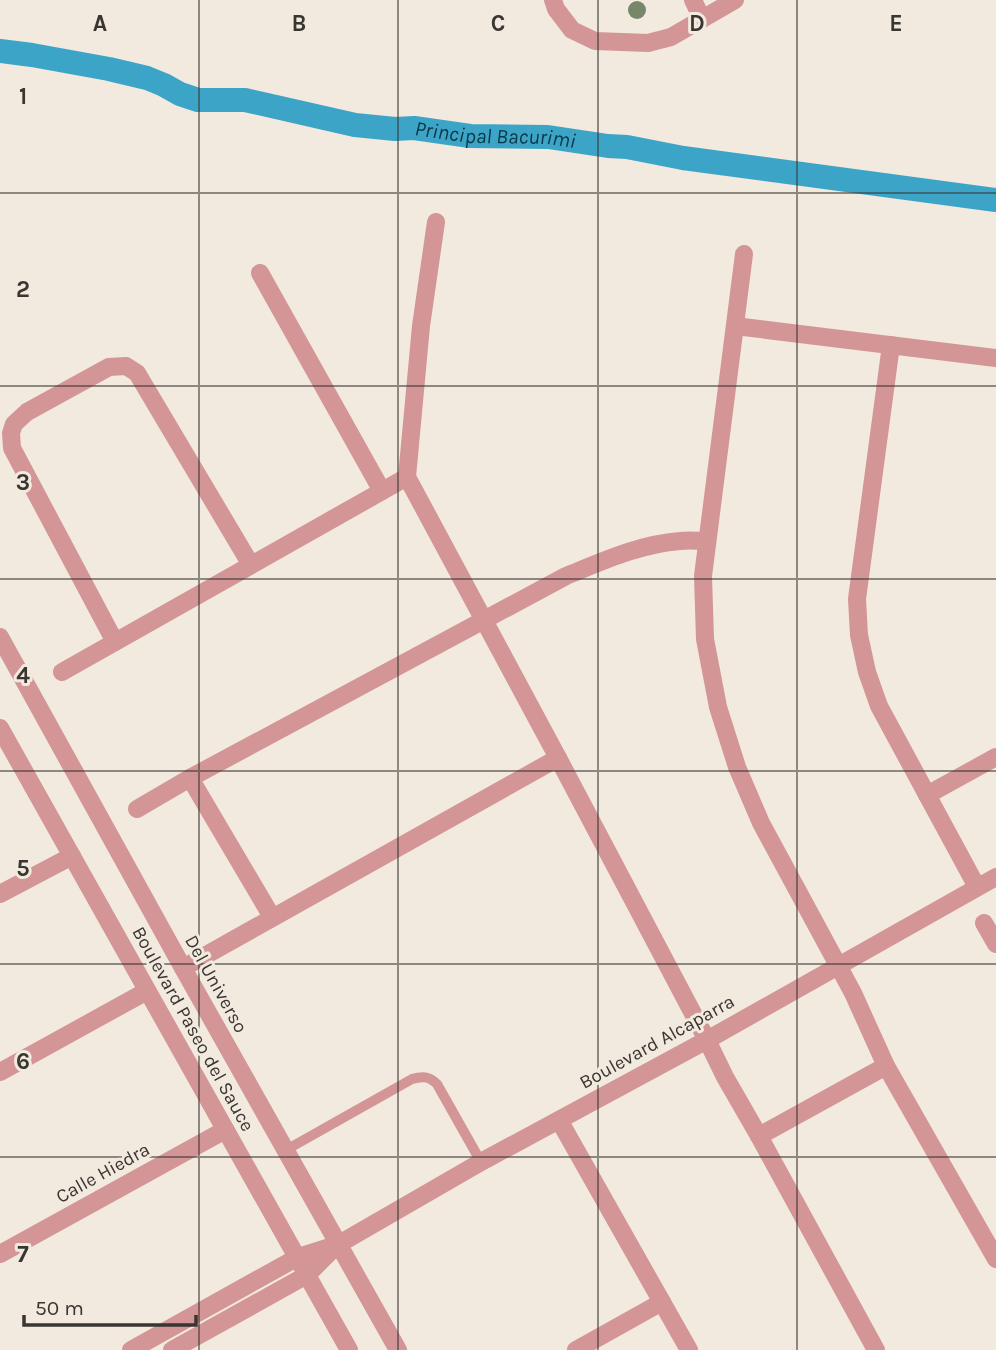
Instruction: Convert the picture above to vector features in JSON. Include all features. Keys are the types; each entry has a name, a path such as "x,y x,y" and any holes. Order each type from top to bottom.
{"street":[{"path":"552,0 572,30 595,41 648,43 671,37 735,0"},
{"path":"693,0 702,19"},
{"path":"436,222 411,412 407,477 725,1077 876,1350"},
{"path":"744,254 703,576 705,639 718,707 737,766 761,823 853,993 886,1066 996,1259"},
{"path":"260,273 382,491"},
{"path":"735,326 996,358"},
{"path":"891,345 857,600 859,635 867,672 879,706 977,887"},
{"path":"115,642 12,448 13,424 27,412 109,367 126,366 137,373 251,565"},
{"path":"62,671 407,477"},
{"path":"137,808 566,576 615,556 651,546 681,541 707,541"},
{"name":"Del Universo","path":"0,637 398,1350"},
{"name":"Boulevard Paseo del Sauce","path":"0,728 349,1350"},
{"path":"927,796 996,757"},
{"path":"183,968 558,758"},
{"path":"190,778 272,917"},
{"path":"0,894 72,856"},
{"name":"Boulevard Alcaparra","path":"131,1350 298,1257 339,1244 481,1162 707,1040 996,877"},
{"path":"984,923 996,944"},
{"path":"0,1072 147,990"},
{"path":"759,1136 886,1066"},
{"path":"559,1120 689,1350"},
{"name":"Calle Hiedra","path":"0,1254 225,1130"},
{"name":"Boulevard Alcaparra","path":"172,1350 307,1275 339,1244"},
{"path":"576,1350 662,1303"}],"lane":[{"path":"286,1150 412,1079 426,1077 437,1084 481,1162"}],"waterway":[{"name":"Principal Bacurimi","path":"0,51 147,78 198,100 245,100 355,125 414,128 470,136 548,137 996,200"}]}
